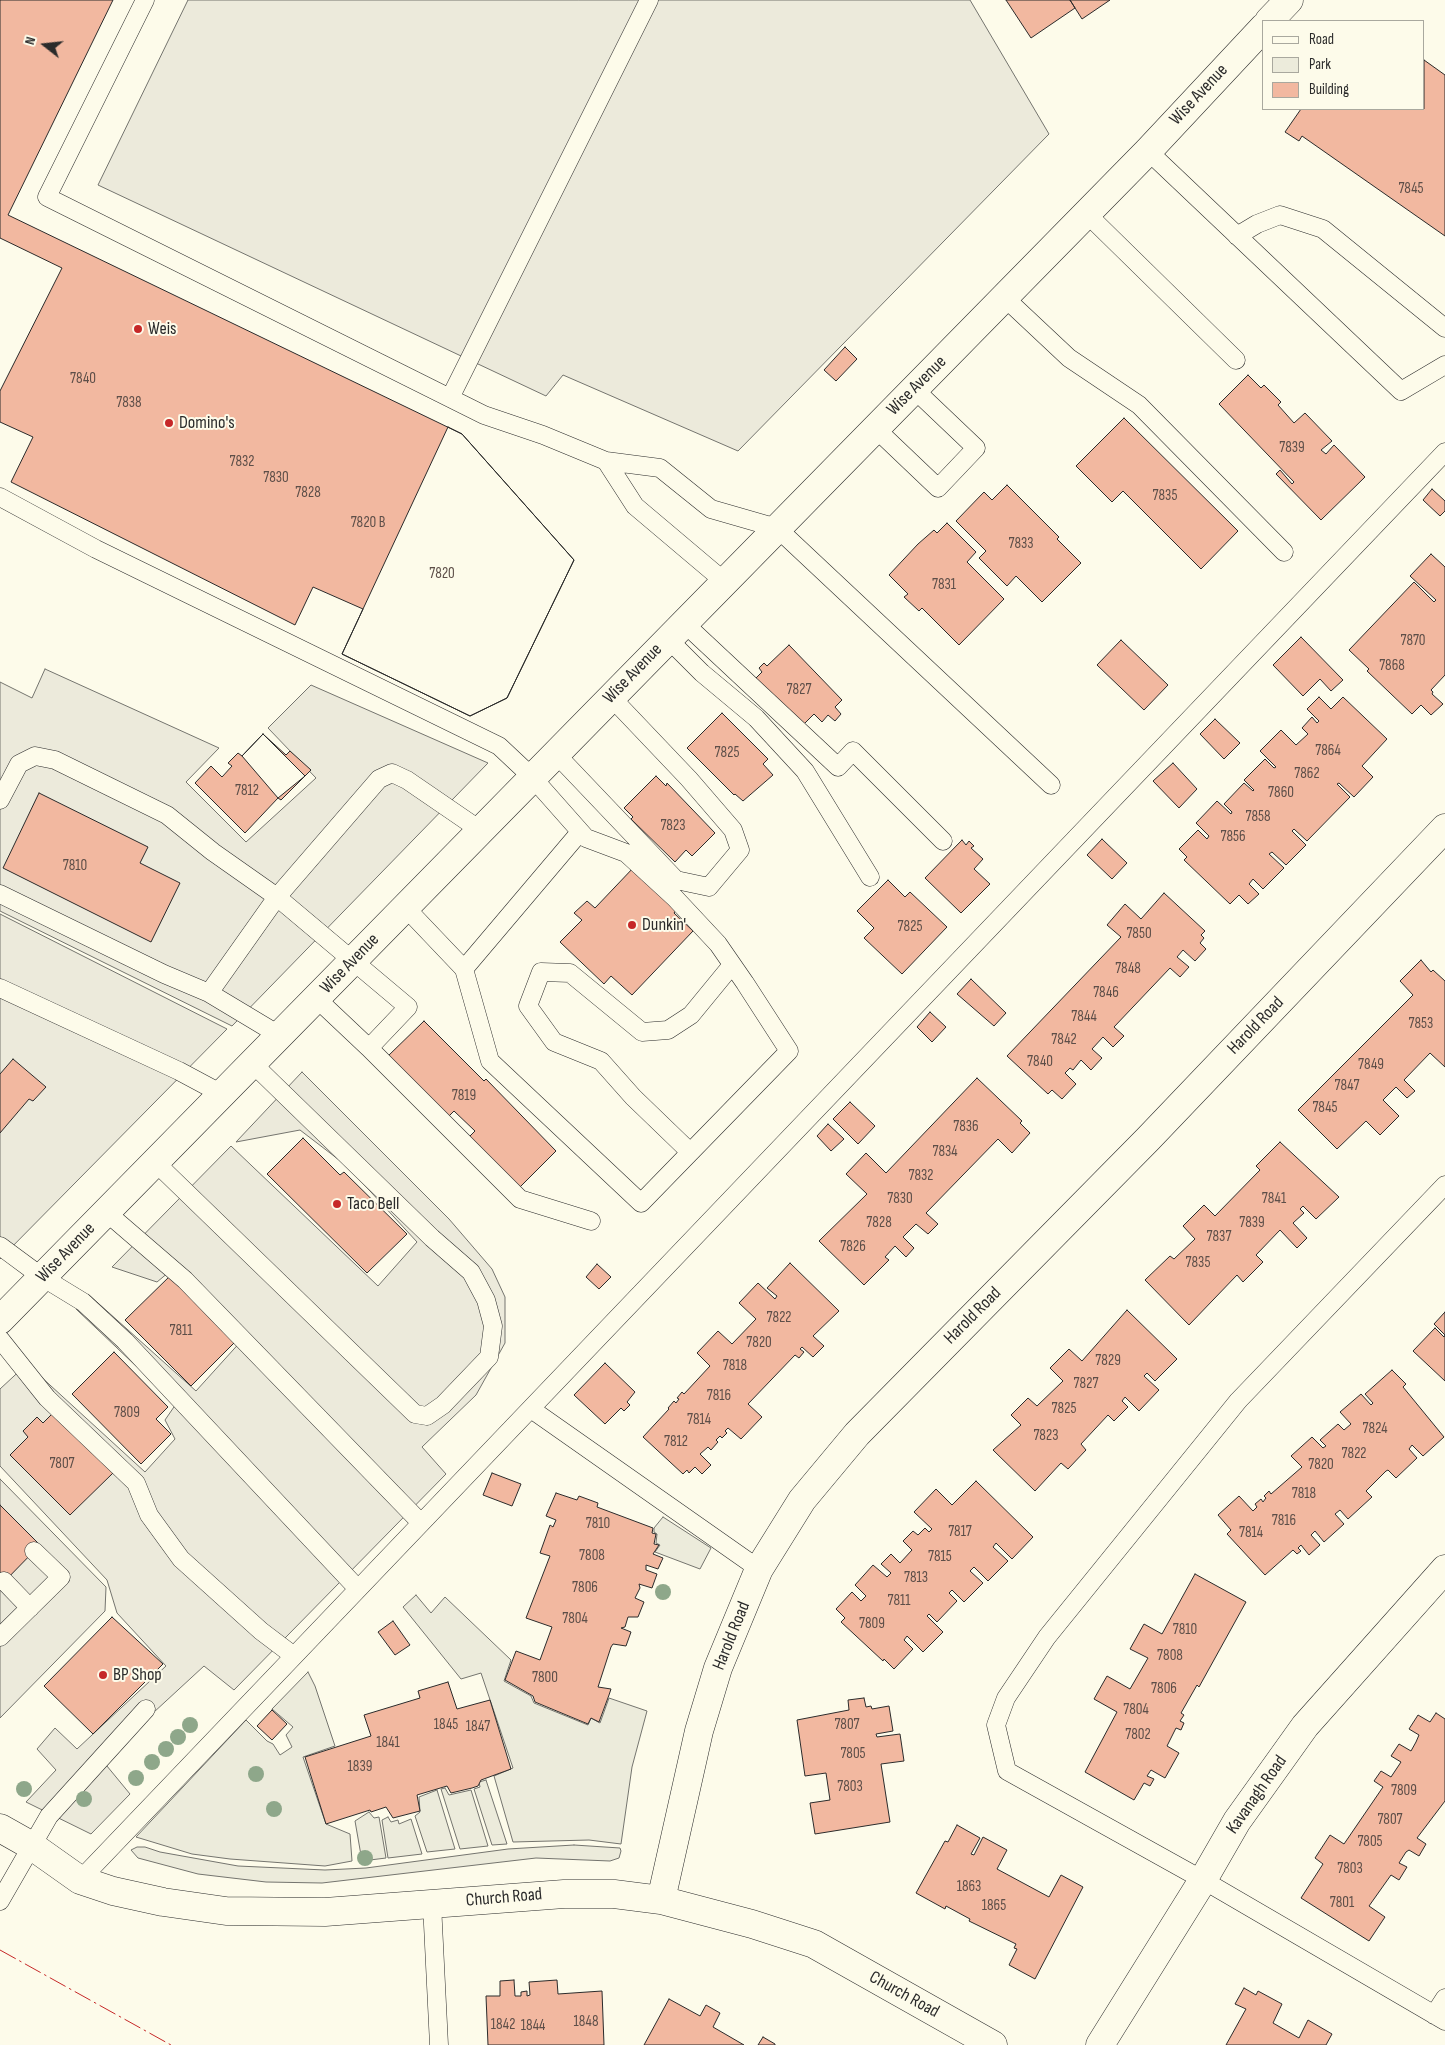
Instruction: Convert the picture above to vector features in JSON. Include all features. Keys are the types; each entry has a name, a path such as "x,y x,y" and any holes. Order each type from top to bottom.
{"street":[{"path":"1270,20 1289,0"},
{"name":"Wise Avenue","path":"0,1320 1148,151 1262,29"},
{"name":"Harold Road","path":"661,1900 698,1731 718,1668 759,1569 802,1500 857,1434 1141,1146 1445,828"},
{"name":"Kavanagh Road","path":"1100,2045 1237,1821 1305,1726 1445,1569"},
{"name":"Church Road","path":"0,1828 32,1846 80,1880 113,1891 163,1902 226,1911 325,1912 564,1894 614,1894 661,1900 752,1924 814,1944 994,2045"}],"lane":[{"path":"145,0 47,197 484,415 543,435 606,461 660,468 711,509 777,528 1051,786"},
{"path":"450,398 648,0"},
{"path":"1148,151 1401,390 1445,365"},
{"path":"1086,213 1236,360"},
{"path":"1237,236 1257,224 1280,215 1322,229 1445,328"},
{"path":"1004,296 1070,358 1139,405 1284,552"},
{"path":"875,428 938,488 976,448 914,389"},
{"path":"80,1880 1445,452"},
{"path":"606,461 635,506 725,582"},
{"path":"0,496 96,549 499,746 532,778 586,838 626,853 675,898 718,944 789,1051 641,1204 490,1061 464,968 405,907"},
{"path":"676,631 838,767 853,751 943,841"},
{"path":"676,631 702,673 756,718 805,771 870,877"},
{"path":"556,754 676,880 708,887 740,850 733,830 689,779 611,697"},
{"path":"0,800 19,764 35,756 55,760 167,815 213,852 277,897 408,1007 369,1048"},
{"path":"208,993 277,897 378,779 392,773 407,780 480,830"},
{"path":"464,968 580,832"},
{"path":"0,894 155,970 208,993 279,1036"},
{"path":"690,1152 633,1097 601,1061 554,1042 528,1006 541,972 570,973 642,1032 668,1030 691,1015 732,965"},
{"path":"0,988 179,1071 222,1094"},
{"path":"316,998 369,1048 520,1199 590,1221"},
{"path":"155,1162 415,1414 427,1416 443,1405 489,1357 493,1326 486,1300 471,1272 432,1238 252,1063"},
{"path":"1445,1185 1238,1401 1047,1638 1006,1698 996,1726 1007,1771 1202,1880 1440,2018 1445,1998"},
{"path":"106,1212 185,1280 422,1523"},
{"path":"0,1246 42,1277 83,1302 125,1341 358,1589"},
{"path":"0,1339 47,1398 136,1482 150,1515 181,1559 261,1630 294,1656"},
{"path":"531,1408 759,1569"},
{"path":"0,1637 61,1577 34,1551"},
{"path":"4,1581 30,1608"},
{"path":"0,1901 49,1816 146,1709"},
{"path":"432,1904 439,2045"}],"green space":[{"path":"663,1517 711,1548 700,1569 655,1552 660,1545 656,1543 657,1534 654,1532 654,1528"},
{"path":"416,1595 431,1613 445,1597 511,1660 504,1681 531,1696 534,1703 588,1725 591,1718 600,1723 609,1698 647,1711 632,1767 621,1844 589,1840 513,1842 494,1776 513,1768 481,1673 461,1679 403,1607"},
{"path":"308,1672 315,1686 335,1746 303,1757 326,1824 350,1834 352,1861 325,1866 230,1859 192,1854 136,1837 246,1720 267,1741 273,1744 280,1755 292,1747 286,1735 293,1727 272,1709"},
{"path":"486,1780 507,1844 492,1845 474,1789 480,1787 479,1782"},
{"path":"445,1788 449,1795 471,1790 488,1846 460,1849 441,1789"},
{"path":"437,1790 455,1849 427,1852 415,1816 420,1812 419,1797"},
{"path":"369,1812 374,1818 379,1817 386,1858 362,1861 355,1821"},
{"path":"388,1817 391,1822 398,1820 399,1824 411,1819 422,1854 388,1858 382,1820"},
{"path":"574,1845 620,1848 621,1851 619,1858 610,1861 536,1858 322,1883 266,1882 198,1874 138,1858 131,1850 137,1847 145,1847 160,1852 238,1866 325,1870 366,1868 508,1849"}],"shaded area":[{"path":"188,0 970,0 1049,134 738,451 563,375 546,396 98,185"},
{"path":"45,669 219,748 186,782 246,842 316,778 268,728 311,685 488,763 232,1026 0,911 0,682 32,698"},
{"path":"0,914 227,1029 0,1259"},
{"path":"302,1072 449,1219 492,1269 505,1297 505,1343 476,1395 422,1447 446,1474 234,1690 204,1666 102,1760 130,1794 91,1834 26,1802 56,1770 37,1749 55,1728 77,1749 166,1666 117,1613 107,1580 0,1466 0,1389 27,1364 145,1472 175,1439 165,1420 176,1404 76,1309 88,1294 196,1391 243,1339 169,1272 157,1282 112,1267 231,1146 378,1286 417,1242 347,1166 300,1130 236,1142"},
{"path":"0,1479 106,1587 105,1611 0,1718"}],"building":[{"name":"Weis","path":"0,0 113,0 8,215 462,434 574,560 507,698 470,716 342,654 363,609 313,587 295,625 11,482 33,437 0,422 0,391 62,268 0,238"},
{"path":"1006,0 1070,0 1075,8 1031,38"},
{"path":"1070,0 1110,0 1082,19"},
{"path":"1425,61 1445,75 1445,236 1302,136 1299,141 1285,132 1300,110 1425,110"},
{"path":"845,347 857,359 836,381 824,370"},
{"path":"1248,375 1261,388 1264,385 1281,402 1278,405 1294,423 1305,413 1332,441 1321,450 1326,454 1334,445 1365,477 1321,520 1276,474 1280,470 1292,484 1294,482 1219,404"},
{"path":"1124,418 1238,531 1201,569 1123,491 1112,502 1076,466"},
{"path":"448,427 462,434 574,560 507,698 470,716 342,654"},
{"path":"1007,485 1059,537 1057,539 1081,563 1042,602 1016,576 1007,586 979,558 986,551 956,521 984,492 992,500"},
{"path":"1432,489 1445,501 1445,511 1440,516 1423,500"},
{"path":"947,523 976,552 967,562 1004,599 959,645 922,608 919,611 904,597 908,594 889,575 918,544 934,530 937,533"},
{"path":"1431,554 1445,567 1445,675 1431,690 1432,694 1443,704 1431,715 1421,705 1412,714 1367,671 1369,669 1349,650 1414,582 1434,602 1436,600 1410,576"},
{"path":"1301,637 1343,680 1331,691 1320,679 1303,696 1273,665"},
{"path":"1121,640 1168,685 1144,710 1097,665"},
{"path":"789,645 842,700 835,707 841,714 835,721 828,715 822,722 814,714 802,726 755,679 762,672 759,668 764,663 767,666"},
{"path":"1319,697 1331,709 1343,697 1387,739 1362,766 1373,777 1354,797 1339,783 1337,784 1350,797 1307,841 1294,829 1292,831 1306,845 1286,865 1272,852 1269,854 1284,868 1263,889 1253,879 1249,884 1259,894 1248,904 1239,895 1230,904 1184,860 1187,857 1179,849 1198,830 1207,839 1209,836 1196,823 1217,801 1231,814 1232,812 1224,804 1244,783 1254,790 1244,780 1265,759 1274,768 1276,767 1260,751 1281,730 1296,745 1308,734 1302,728 1312,717 1317,723 1319,721 1307,709"},
{"path":"722,713 768,759 763,764 773,775 743,801 734,795 687,748"},
{"path":"1215,719 1240,743 1224,759 1200,734"},
{"path":"263,734 286,755 290,751 311,770 281,800 278,798 245,833 195,783 211,766 222,777 232,766 228,763 238,753 242,756"},
{"path":"263,734 305,776 278,798 242,756"},
{"path":"1173,763 1197,789 1179,808 1153,781"},
{"path":"656,776 666,786 667,783 715,833 692,856 686,850 675,862 631,819 633,817 624,808"},
{"path":"39,793 148,847 140,863 180,883 151,942 3,868"},
{"path":"1102,839 1127,863 1112,879 1087,855"},
{"path":"962,840 966,845 969,841 974,846 971,848 983,859 974,869 990,884 961,913 925,878"},
{"name":"Dunkin'","path":"635,866 677,909 674,913 693,931 632,995 611,976 604,984 560,942 582,920 574,913 587,901 595,908"},
{"path":"888,880 905,897 910,892 947,927 902,974 864,938 874,928 857,911"},
{"path":"1164,893 1205,931 1201,935 1204,938 1200,943 1206,949 1195,961 1183,950 1177,957 1189,967 1180,977 1170,968 1114,1027 1124,1036 1113,1047 1103,1037 1092,1049 1102,1058 1091,1070 1081,1060 1073,1070 1070,1068 1065,1073 1076,1084 1062,1099 1052,1090 1048,1094 1007,1056 1121,937 1107,925 1125,904 1141,919"},
{"path":"1421,960 1431,972 1433,970 1445,981 1445,1067 1430,1053 1404,1080 1415,1091 1407,1098 1396,1087 1383,1100 1399,1116 1380,1135 1366,1121 1337,1149 1298,1110 1413,995 1400,981"},
{"path":"971,979 1006,1013 994,1026 957,994"},
{"path":"930,1012 946,1027 932,1042 917,1027"},
{"path":"424,1021 484,1081 486,1079 556,1151 518,1189 466,1140 475,1131 454,1111 447,1118 387,1057"},
{"path":"13,1059 46,1087 33,1101 29,1099 0,1133 0,1074"},
{"path":"977,1078 1022,1121 1020,1123 1030,1133 1012,1153 998,1139 926,1213 938,1224 928,1234 916,1224 903,1237 914,1248 906,1257 895,1246 885,1257 889,1260 864,1285 819,1241 867,1194 846,1174 866,1153 886,1173"},
{"path":"850,1102 875,1126 858,1144 833,1119"},
{"path":"828,1124 844,1139 831,1151 817,1136"},
{"name":"Taco Bell","path":"303,1138 340,1175 344,1172 407,1234 367,1273 267,1174"},
{"path":"1280,1142 1339,1197 1316,1219 1303,1206 1300,1209 1304,1213 1293,1223 1307,1238 1297,1248 1280,1230 1256,1255 1263,1262 1243,1282 1237,1275 1189,1325 1145,1280 1170,1256 1174,1259 1195,1239 1183,1226 1204,1205 1215,1216 1260,1170 1256,1166"},
{"path":"790,1263 839,1311 813,1336 824,1346 813,1357 802,1347 800,1349 804,1352 799,1358 795,1355 748,1404 762,1417 741,1439 728,1428 725,1431 727,1433 722,1438 720,1436 716,1440 718,1442 711,1450 708,1447 700,1454 711,1465 702,1474 695,1467 689,1473 687,1470 683,1474 643,1437 674,1401 676,1403 679,1399 677,1398 682,1392 684,1394 710,1366 697,1353 718,1331 732,1344 756,1319 739,1303 758,1283 775,1299 777,1296 767,1288"},
{"path":"597,1264 611,1277 599,1289 586,1277"},
{"path":"171,1275 236,1341 191,1386 125,1320"},
{"path":"1127,1310 1177,1359 1155,1381 1147,1373 1144,1376 1159,1390 1139,1411 1125,1397 1122,1401 1128,1407 1114,1421 1108,1415 1081,1444 1086,1450 1068,1469 1061,1463 1035,1491 993,1450 1021,1425 1011,1415 1028,1398 1037,1406 1063,1381 1050,1368 1069,1349 1082,1361"},
{"path":"1445,1312 1445,1335 1434,1324"},
{"path":"1435,1328 1444,1337 1445,1335 1445,1381 1413,1351"},
{"path":"114,1352 168,1407 156,1419 171,1434 141,1464 72,1394"},
{"path":"605,1363 635,1392 627,1402 630,1405 624,1411 621,1408 605,1424 574,1395"},
{"path":"1392,1370 1406,1384 1403,1387 1444,1437 1423,1456 1412,1445 1409,1449 1417,1458 1396,1478 1388,1470 1386,1471 1366,1491 1372,1497 1348,1519 1340,1510 1335,1514 1344,1524 1324,1542 1315,1531 1311,1535 1320,1545 1309,1555 1301,1545 1298,1548 1301,1551 1297,1554 1293,1550 1265,1575 1227,1534 1231,1530 1218,1515 1239,1496 1253,1511 1257,1507 1255,1504 1261,1499 1263,1502 1266,1498 1264,1496 1269,1491 1271,1494 1302,1467 1291,1456 1312,1437 1323,1448 1326,1446 1320,1440 1338,1424 1344,1430 1351,1424 1340,1412 1361,1394 1371,1405 1373,1403 1365,1394"},
{"path":"53,1413 113,1473 70,1515 10,1455 28,1437 23,1431 37,1417 43,1423"},
{"path":"492,1473 521,1484 512,1506 483,1495"},
{"path":"976,1481 1033,1537 1012,1559 996,1543 993,1547 1008,1561 988,1581 974,1567 970,1571 983,1583 964,1602 952,1590 949,1593 957,1601 937,1622 929,1614 927,1616 943,1632 923,1652 907,1636 904,1640 913,1649 894,1669 841,1622 845,1618 836,1609 852,1592 861,1601 866,1596 855,1585 873,1565 887,1577 891,1573 881,1564 891,1554 900,1563 912,1550 903,1541 913,1531 918,1535 925,1528 929,1532 932,1529 914,1512 936,1489 952,1505"},
{"path":"556,1493 577,1500 579,1496 598,1503 597,1507 653,1528 652,1533 656,1534 654,1544 659,1545 653,1554 663,1558 658,1569 646,1565 646,1570 657,1574 652,1588 639,1584 640,1588 635,1598 644,1602 638,1617 628,1617 625,1627 621,1628 631,1632 626,1646 613,1644 611,1647 598,1687 611,1689 599,1722 591,1718 588,1724 535,1702 533,1696 505,1680 516,1651 540,1660 552,1627 526,1618 550,1556 540,1553 550,1525 553,1527 556,1520 546,1516"},
{"path":"0,1505 40,1545 0,1586"},
{"path":"1195,1574 1246,1602 1199,1687 1197,1685 1181,1713 1184,1715 1180,1721 1184,1723 1181,1730 1176,1728 1167,1746 1179,1753 1165,1778 1151,1770 1147,1776 1154,1779 1150,1786 1144,1783 1134,1800 1085,1772 1117,1712 1094,1699 1107,1676 1130,1689 1148,1658 1130,1649 1144,1624 1162,1634"},
{"name":"BP Shop","path":"112,1617 163,1664 93,1734 44,1686"},
{"path":"393,1621 410,1645 395,1655 378,1632"},
{"path":"448,1682 457,1709 490,1700 511,1769 481,1780 478,1786 472,1788 451,1793 447,1786 417,1795 420,1811 393,1818 386,1807 326,1824 305,1757 371,1736 364,1715 420,1698 418,1691"},
{"path":"864,1698 866,1707 871,1706 872,1709 889,1706 893,1731 876,1734 877,1737 900,1734 904,1761 881,1764 890,1822 815,1834 810,1803 830,1800 826,1773 805,1776 797,1720 849,1710 848,1700"},
{"path":"272,1710 287,1724 272,1740 257,1726"},
{"path":"1436,1713 1445,1719 1445,1801 1417,1838 1426,1844 1419,1856 1409,1850 1406,1852 1399,1863 1407,1867 1399,1880 1391,1875 1369,1906 1385,1917 1369,1941 1301,1898 1323,1864 1315,1858 1330,1835 1344,1844 1383,1787 1374,1781 1381,1771 1391,1777 1401,1762 1391,1756 1399,1744 1411,1751 1419,1735 1409,1729 1418,1715 1430,1722"},
{"path":"957,1825 980,1838 971,1854 974,1855 983,1837 1007,1850 997,1869 1049,1897 1061,1875 1083,1887 1035,1979 1009,1965 1017,1949 1014,1948 1016,1944 969,1921 970,1919 946,1906 945,1909 916,1893 945,1841 948,1842"},
{"path":"514,1980 515,1996 521,1996 521,1992 527,1991 527,1996 530,1995 529,1982 557,1980 558,1994 602,1991 604,2045 488,2045 486,1996 500,1996 500,1981"},
{"path":"1244,1988 1256,1995 1258,1991 1282,2004 1273,2023 1299,2038 1308,2020 1332,2034 1326,2045 1226,2045 1246,2009 1235,2004"},
{"path":"669,1999 700,2016 706,2005 720,2013 713,2027 744,2045 644,2045"},
{"path":"763,2037 775,2044 775,2045 758,2045"}],"power":[{"path":"0,1950 171,2045"}],"place":[{"name":"Weis","path":"138,329"},
{"name":"Domino's","path":"169,423"},
{"name":"Dunkin'","path":"632,925"},
{"name":"Taco Bell","path":"337,1204"},
{"name":"BP Shop","path":"103,1675"}]}
